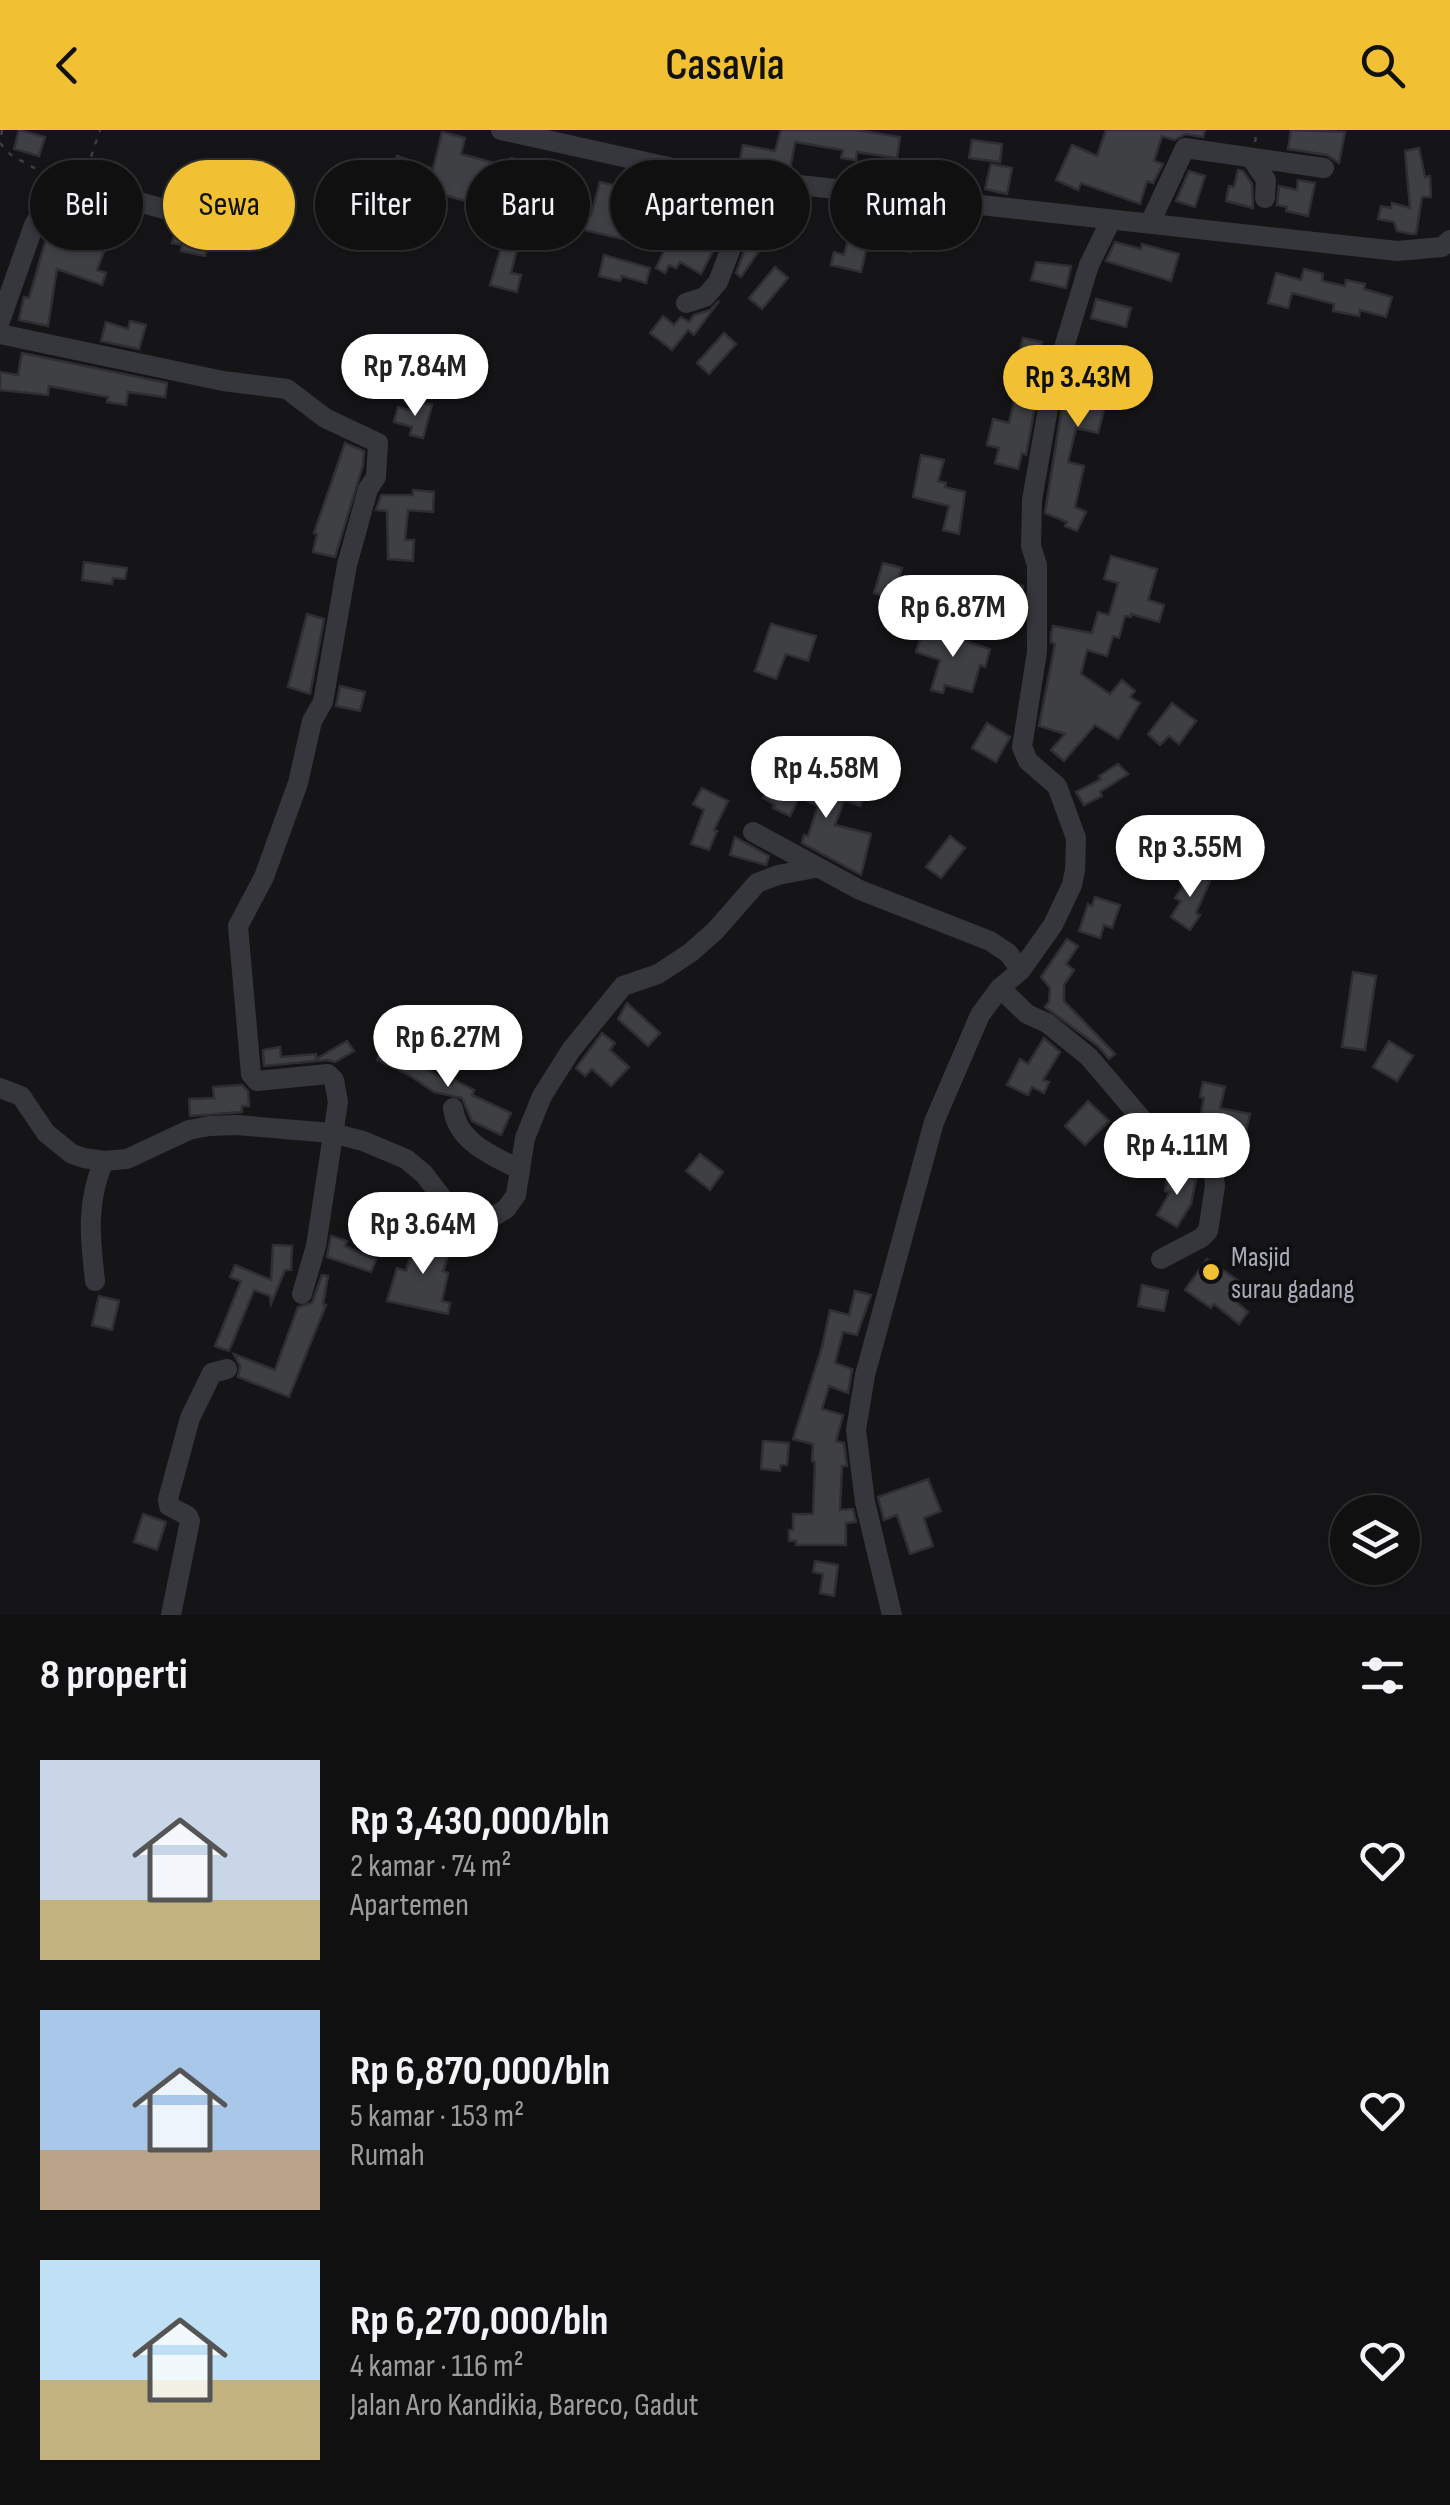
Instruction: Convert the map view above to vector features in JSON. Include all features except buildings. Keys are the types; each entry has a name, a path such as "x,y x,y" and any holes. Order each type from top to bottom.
{"street":[{"path":"501,130 627,160"},
{"path":"1150,224 1185,148 1324,168"},
{"path":"1252,158 1266,180 1264,198"},
{"path":"810,186 1397,251 1447,244"},
{"path":"892,1615 865,1502 856,1430 859,1404 911,1216 928,1137 980,1014 1000,988 1021,970 1063,904 1072,885 1078,854 1057,786 1028,761 1022,747 1037,652 1038,565 1030,546 1032,500 1066,338 1089,266 1111,220"},
{"path":"0,321 30,234"},
{"path":"686,303 705,297 718,282 730,250"},
{"path":"0,334 223,382 287,390 325,418 378,443 376,477 368,489 347,566 323,702 312,721 298,784 264,877 238,926 251,1074 257,1081 328,1074 334,1080 338,1102 316,1246 302,1294"},
{"path":"753,832 860,890 990,941 1021,970"},
{"path":"0,1088 22,1096 46,1133 72,1154 104,1161 128,1159 189,1130 209,1126 237,1124 332,1133 363,1140 406,1159 424,1174 452,1212 468,1220 489,1219 506,1209 516,1195 525,1138 537,1105 571,1050 624,986 658,974 690,953 724,923 757,883 815,868"},
{"path":"1000,988 1027,1014 1047,1023 1097,1064 1164,1143 1208,1162 1216,1176 1208,1231 1161,1259"},
{"path":"453,1108 457,1127 478,1148 520,1170"},
{"path":"95,1281 89,1228 94,1187 104,1161"},
{"path":"171,1615 190,1519 169,1506 168,1498 200,1394 212,1373 227,1368"}],"path":[{"path":"2,130 0,143 5,150 30,163"},
{"path":"83,160 100,130"}],"place":[{"name":"Masjid surau gadang","path":"1211,1272"}]}
